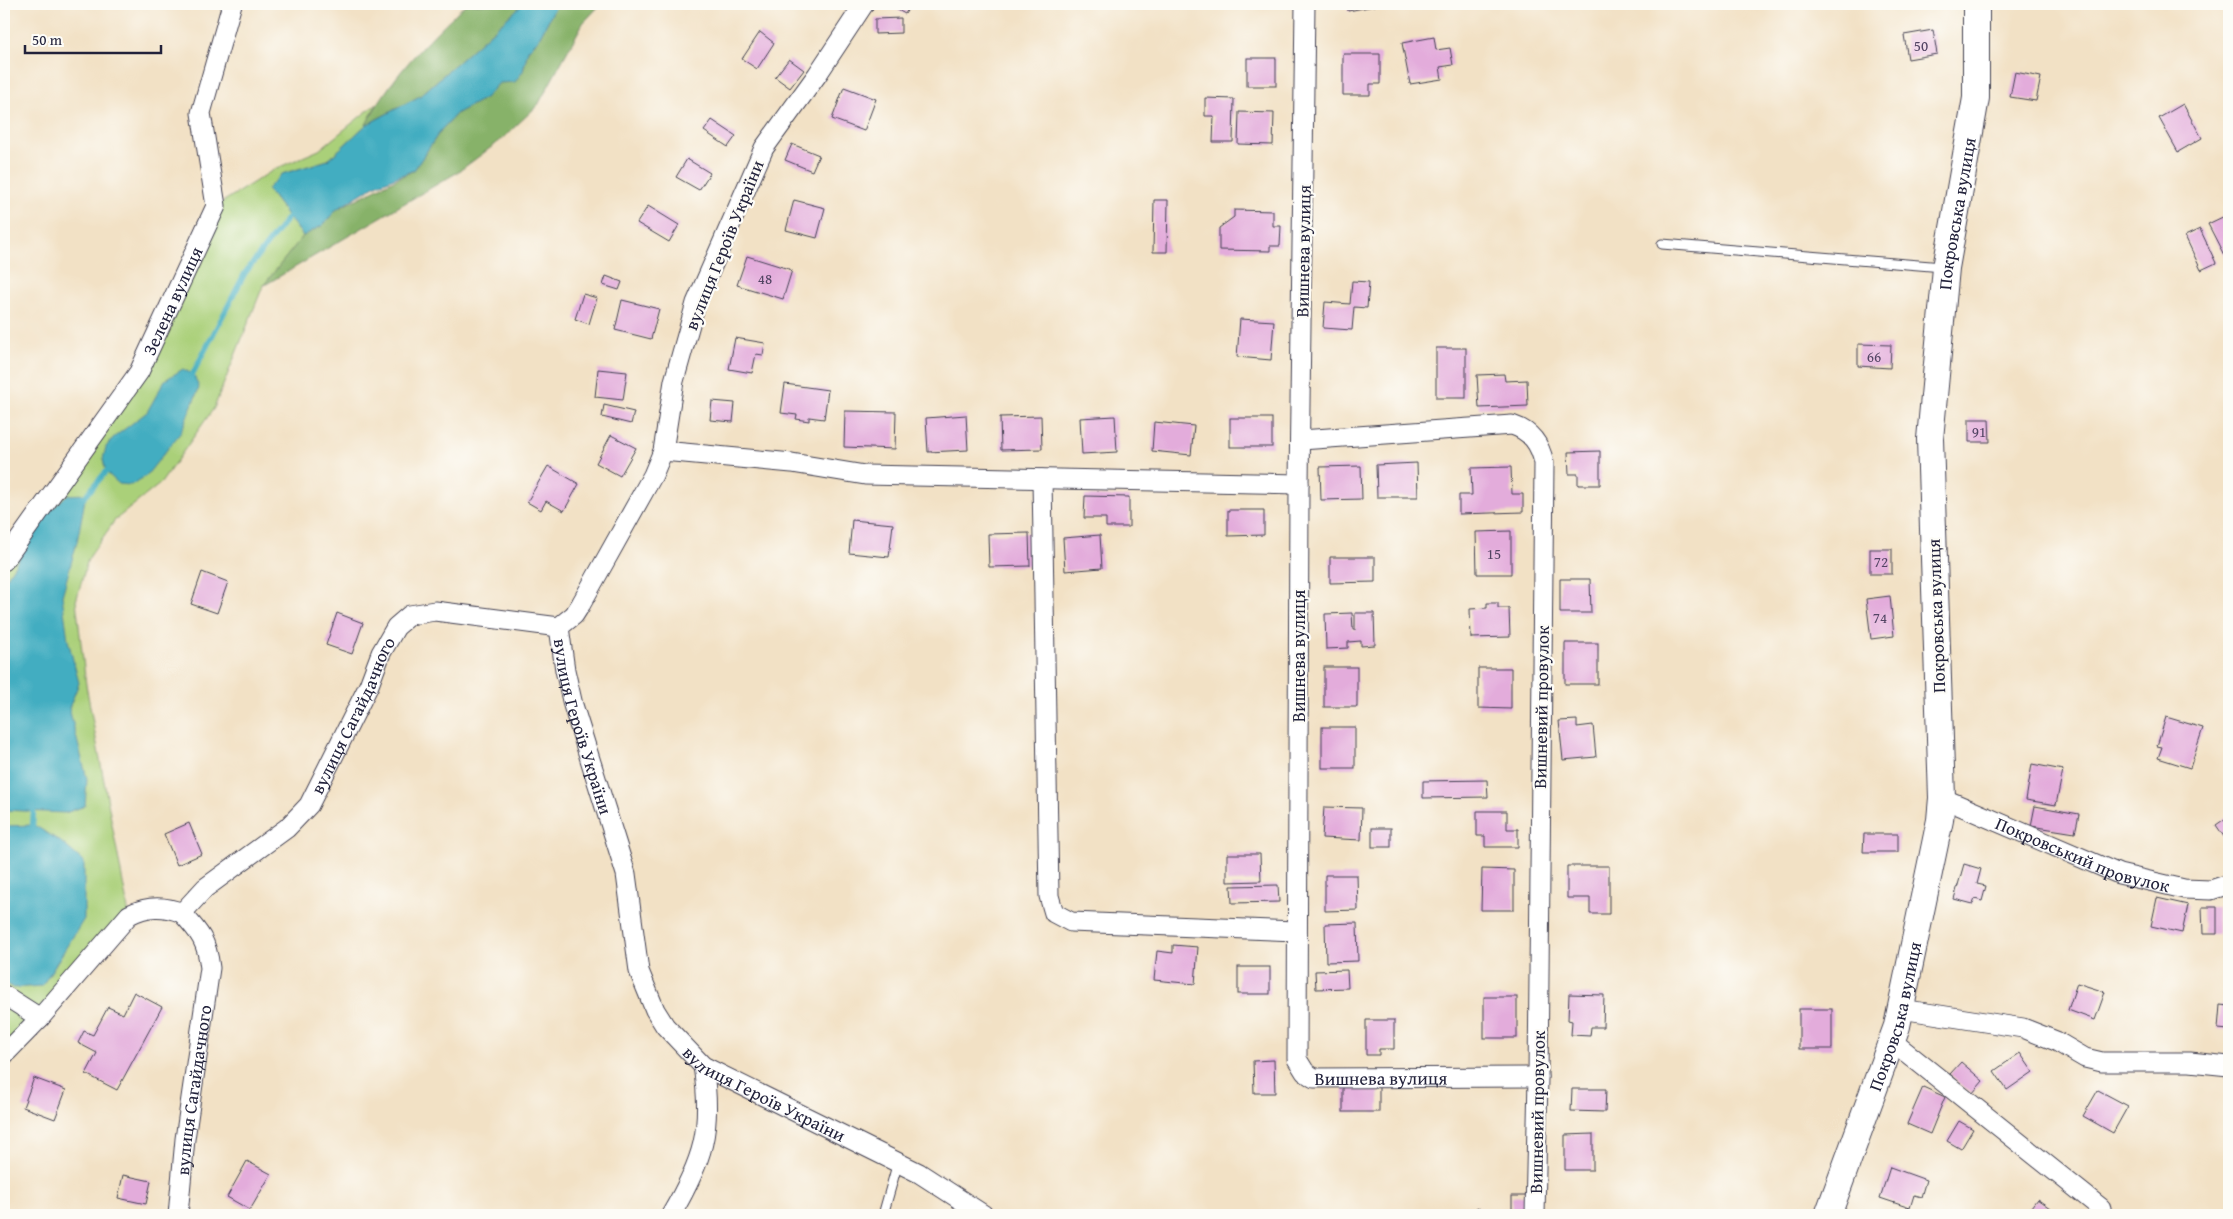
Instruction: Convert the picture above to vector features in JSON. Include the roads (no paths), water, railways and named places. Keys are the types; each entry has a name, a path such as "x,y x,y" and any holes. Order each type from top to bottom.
{"street":[{"name":"Зелена вулиця","path":"4,561 139,372 216,206 201,113 232,4"},
{"name":"вулиця Героїв України","path":"864,4 764,148 696,303 674,380 664,451 582,604 574,615 559,627 565,670 573,705 626,874 635,950 644,984 655,1010 665,1026 703,1066 898,1161 940,1185 984,1215"},
{"name":"Вишнева вулиця","path":"1306,4 1299,484 1297,1060 1305,1072 1314,1078 1538,1077"},
{"name":"Покровська вулиця","path":"1828,1215 1892,1041 1901,1009 1940,820 1942,798 1930,439 1946,268 1976,98 1976,4"},
{"name":"Вишневий провулок","path":"1301,440 1512,425 1523,428 1531,435 1541,452 1544,473 1538,1077 1534,1215"},
{"path":"664,451 792,463 864,475 1299,484"},
{"path":"1042,479 1049,896 1054,913 1071,922 1296,931"},
{"name":"вулиця Сагайдачного","path":"178,1215 185,1139 210,968 205,942 200,933 182,913 205,888 287,828 309,805 369,686 381,654 396,627 410,615 435,611 559,627"},
{"name":"Покровський провулок","path":"1942,798 2119,874 2184,889 2211,890 2229,884"},
{"path":"4,1055 40,1018 129,915 144,909 161,906 182,913"},
{"path":"4,995 40,1018"},
{"path":"1901,1009 2023,1028 2056,1040 2085,1058 2102,1062 2190,1062 2229,1066"},
{"path":"1892,1041 2101,1208"},
{"path":"671,1215 691,1179 703,1147 708,1107 703,1066"}],"lane":[{"path":"1662,244 1946,268"},
{"path":"883,1215 898,1161"}],"water":[{"path":"523,4 557,4 538,40 528,50 523,71 515,82 499,83 485,98 457,113 441,130 414,170 374,186 337,209 323,225 303,236 267,189 282,174 328,160 366,125 420,96"},
{"path":"183,369 194,375 199,388 181,432 146,476 131,485 119,484 106,472 103,459 106,447 113,438 147,412 165,380"},
{"path":"86,494 77,542 62,596 68,640 79,683 69,708 87,779 85,806 65,813 4,810 4,582 48,513 67,495"},
{"path":"34,825 61,842 84,862 84,919 42,986 13,988 4,982 4,826"}],"waterway":[{"path":"190,379 245,273 293,211"},
{"path":"82,500 110,467"},
{"path":"32,832 34,806"}]}
